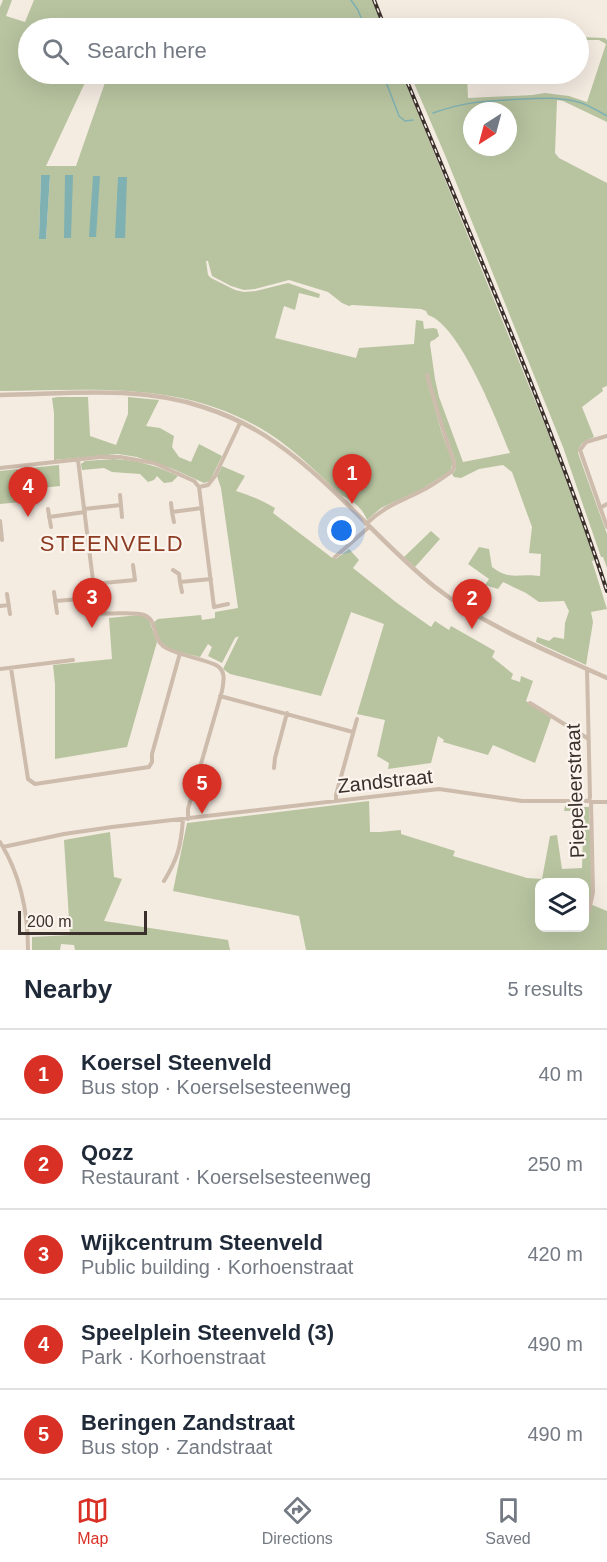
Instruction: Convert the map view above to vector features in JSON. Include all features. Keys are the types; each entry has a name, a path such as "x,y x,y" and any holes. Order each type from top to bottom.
{"street":[{"path":"335,557 368,526 376,515 424,490 454,468 427,375"},
{"path":"0,395 111,393 155,396 203,407 240,423 264,435 297,458 416,572 461,605 505,631 607,678"},
{"path":"199,487 208,485 215,476 240,423"},
{"path":"607,436 586,442 580,450 607,527"},
{"path":"0,468 120,457 154,463 194,481 199,487 214,607 228,604"},
{"path":"78,460 97,613 145,615 153,622 159,642 168,649 220,667 224,677 188,809 178,857 164,881"},
{"path":"120,495 122,517"},
{"path":"171,503 174,522"},
{"path":"600,508 607,504"},
{"path":"50,517 121,505"},
{"path":"172,512 202,508"},
{"path":"48,509 51,527"},
{"path":"0,521 2,540"},
{"path":"93,584 135,580 133,565"},
{"path":"172,570 179,574 182,592"},
{"path":"180,582 210,579"},
{"path":"54,592 57,614"},
{"path":"7,594 10,614"},
{"path":"55,601 94,598"},
{"path":"0,606 9,605"},
{"path":"11,668 28,779 35,784 149,767 180,653"},
{"path":"0,669 73,660"},
{"name":"Piepeleerstraat","path":"587,669 594,892 589,911"},
{"path":"220,696 353,732"},
{"path":"530,702 588,738"},
{"path":"274,768 274,758 286,713"},
{"path":"336,801 357,719"},
{"name":"Zandstraat","path":"2,845 112,827 440,789 516,800 607,802"},
{"path":"2,845 20,888 27,922 28,950"}],"green space":[{"path":"3,0 12,0 6,16 18,20 18,84 84,84 46,166 76,166 105,84 406,84 553,445 595,560 592,561 607,609 591,612 593,622 586,665 536,642 537,637 549,641 554,637 564,639 565,623 569,611 564,601 539,602 503,582 498,589 485,585 489,579 468,564 479,547 489,549 492,567 504,574 540,576 541,554 529,553 532,527 512,472 503,465 479,469 461,478 454,477 452,474 456,469 456,462 427,380 442,434 453,463 450,471 422,489 381,508 367,520 357,505 342,496 280,441 247,421 214,407 145,392 0,391 0,7","holes":["41,175 50,175 46,239 39,239","206,261 208,261 212,276 244,290 289,280 328,292 349,306 426,311 428,315 440,322 465,355 487,398 510,453 463,462 439,397 435,379 430,344 439,336 437,329 424,329 423,321 416,320 414,344 359,348 356,358 275,338 284,306 295,310 299,293 319,298 320,294 288,283 256,291 235,290 208,275"]},
{"path":"34,0 372,0 380,18 27,18"},
{"path":"589,37 607,40 607,122 557,100 555,153 559,158 607,183 607,386 582,407 594,437 581,444 578,453 607,534 607,568 601,557 563,447 414,84 467,84 468,98 545,93 569,96 587,102 606,44 599,40 589,40"},
{"path":"88,397 90,436 116,445 128,414 128,397 159,400 146,426 160,428 174,436 172,447 179,457 191,462 199,444 222,456 210,481 204,483 173,469 137,457 118,454 54,460 52,398"},
{"path":"114,459 147,464 178,476 172,482 164,483 157,476 148,482 140,474 112,472 104,468 82,470 81,464 85,461"},
{"path":"59,465 60,486 23,490 20,469"},
{"path":"222,466 245,476 236,491 275,508 273,513 331,557 336,559 349,549 359,560 353,568 431,627 435,621 449,630 451,626 495,651 492,657 513,674 511,679 520,682 521,676 533,681 526,701 551,718 535,763 493,745 488,755 443,742 444,740 438,736 431,763 388,769 389,763 377,756 385,720 357,714 384,624 351,612 321,696 230,674 223,669 239,636 235,638 222,663 208,656 212,647 208,644 200,657 178,652 160,641 154,622 158,619 201,615 202,620 215,618 215,612 238,608 221,488 217,476"},
{"path":"18,469 21,502 0,504 0,471"},
{"path":"431,531 440,539 415,567 404,557"},
{"path":"139,615 149,620 157,642 127,747 55,759 53,665 112,659 109,618"},
{"path":"369,801 370,832 401,830 401,834 455,851 453,856 535,879 535,932 589,932 589,878 542,878 550,836 557,835 562,869 582,868 584,811 564,811 565,806 589,807 592,887 590,904 607,911 607,950 306,950 299,916 173,891 187,823"},
{"path":"110,832 114,877 122,879 104,921 228,940 230,950 75,950 74,945 61,944 60,950 32,950 32,937 70,935 64,840"}],"water":[{"path":"41,175 50,175 46,239 39,239"},
{"path":"65,175 73,175 71,238 64,238"},
{"path":"93,176 100,176 96,237 89,237"},
{"path":"118,177 127,177 125,238 115,238"}],"waterway":[{"path":"351,0 361,18"},
{"path":"387,84 399,116 405,121 413,120"},
{"path":"433,113 478,102 551,98 582,103 607,116"}],"railway":[{"path":"374,0 381,18"},
{"path":"408,84 536,395 607,591"}],"place":[{"name":"Koersel Steenveld","path":"352,504"},
{"name":"Speelplein Steenveld (3)","path":"28,517"},
{"name":"Wijkcentrum Steenveld","path":"92,628"},
{"name":"Qozz","path":"472,629"},
{"name":"Beringen Zandstraat","path":"202,814"}],"district":[{"name":"STEENVELD","path":"112,543"}]}
